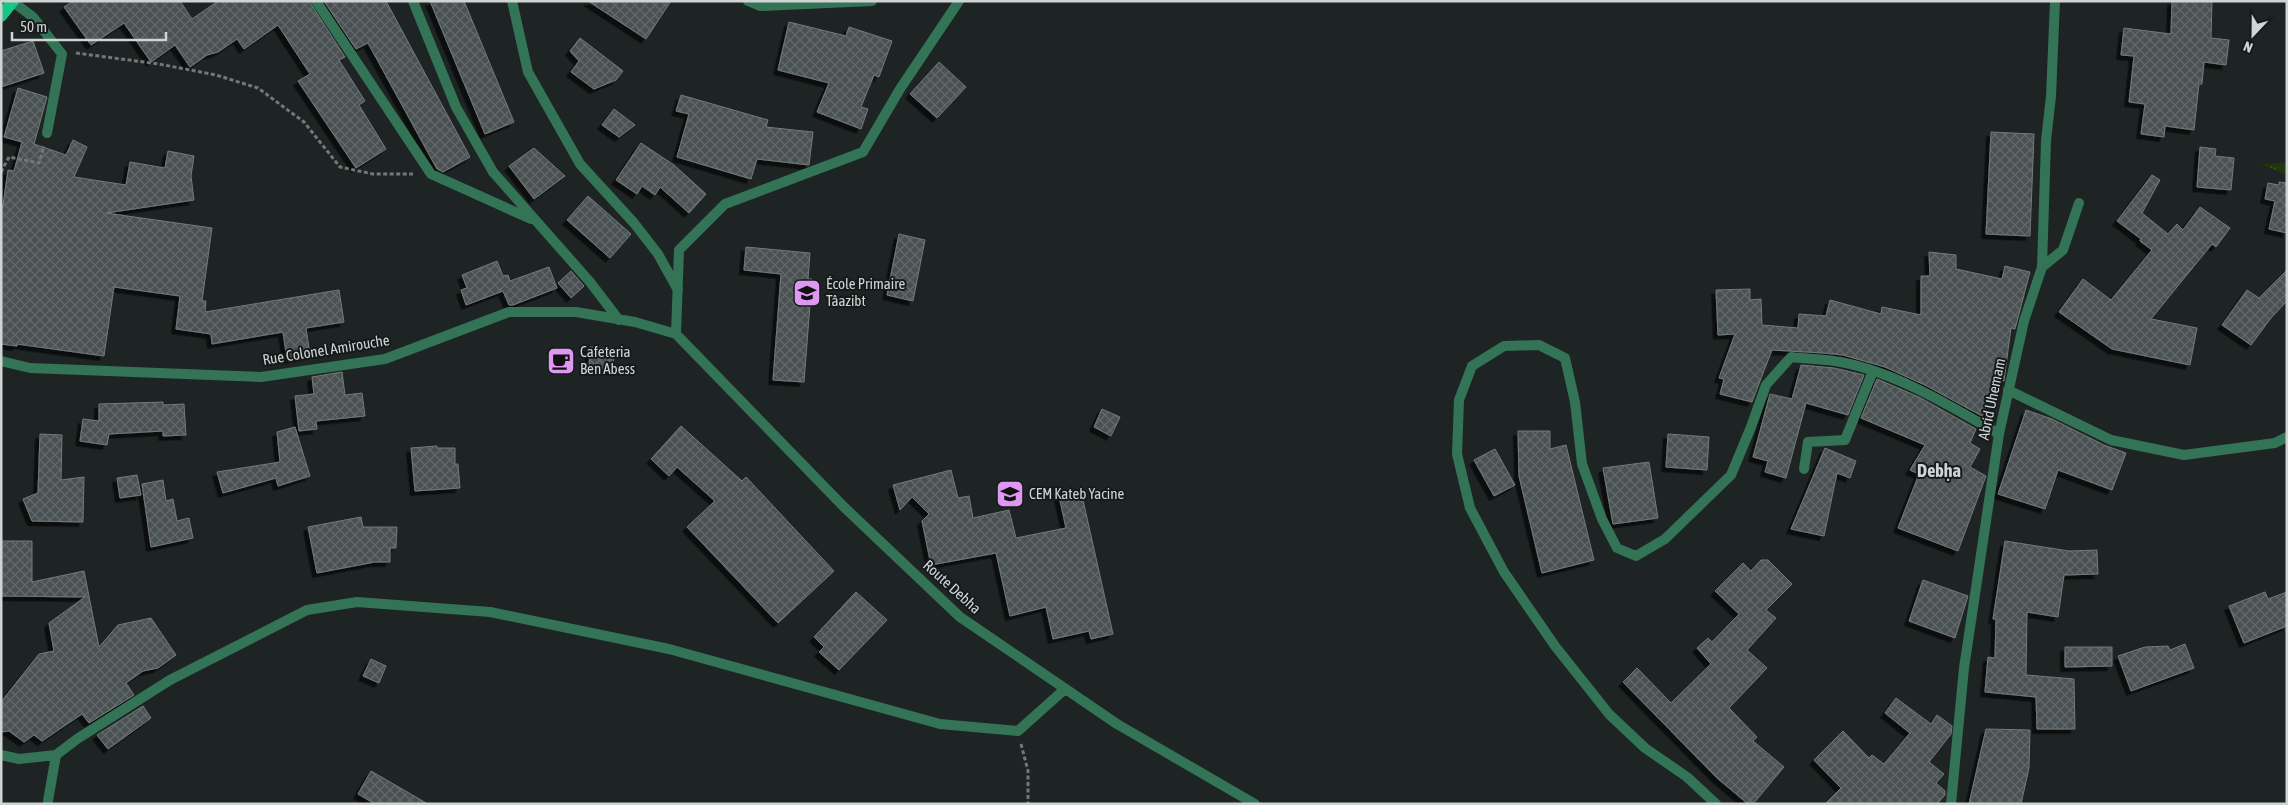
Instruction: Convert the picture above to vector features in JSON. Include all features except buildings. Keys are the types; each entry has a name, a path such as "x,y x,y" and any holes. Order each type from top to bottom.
{"main road":[{"path":"1,16 13,2"}],"street":[{"path":"316,1 431,174 534,220"},
{"path":"413,1 456,107 493,172 590,282 619,320"},
{"path":"512,1 528,72 580,164 634,223 652,246 678,290"},
{"path":"748,1 760,6 872,1"},
{"path":"676,334 679,250 725,204 863,152 900,89 959,1"},
{"name":"Abrid Uhemam","path":"1951,804 1964,668 1999,434 2024,321 2042,267 2046,141 2051,96 2055,1"},
{"path":"13,2 34,18 62,54 47,133"},
{"path":"2042,267 2063,250 2078,203"},
{"name":"Rue Colonel Amirouche","path":"1,362 30,368 261,377 385,359 509,312 576,312 676,334"},
{"name":"Route Debha","path":"676,334 843,506 960,617 1117,724 1255,804"},
{"path":"1716,804 1687,777 1645,748 1609,714 1555,646 1504,572 1470,508 1457,454 1459,400 1472,366 1504,346 1539,345 1565,358 1575,402 1582,464 1602,519 1617,548 1636,556 1665,539 1731,475 1766,385 1791,357 1840,362 1873,371 1939,400 1999,434"},
{"path":"1804,469 1808,442 1845,440 1873,371"},
{"path":"2008,390 2111,440 2184,455 2275,443 2287,437"},
{"path":"1,756 19,759 56,755 76,739 170,680 298,614 307,610 356,602 490,612 669,649 940,724 1018,731 1065,689"},
{"path":"48,801 56,755"}],"path":[{"path":"62,54 74,53 159,64 216,75 258,88 304,122 340,167 373,174 431,174"},
{"path":"1,172 10,157 39,164 47,133"},
{"path":"1018,731 1028,771 1028,804"}],"green space":[{"path":"2287,163 2287,175 2261,164"}],"place":[{"name":"École Primaire Tâazibt","path":"807,293"},
{"name":"Cafeteria Ben Abess","path":"561,361"},
{"name":"CEM Kateb Yacine","path":"1010,494"}],"district":[{"name":"Debḥa","path":"1939,471"}]}
